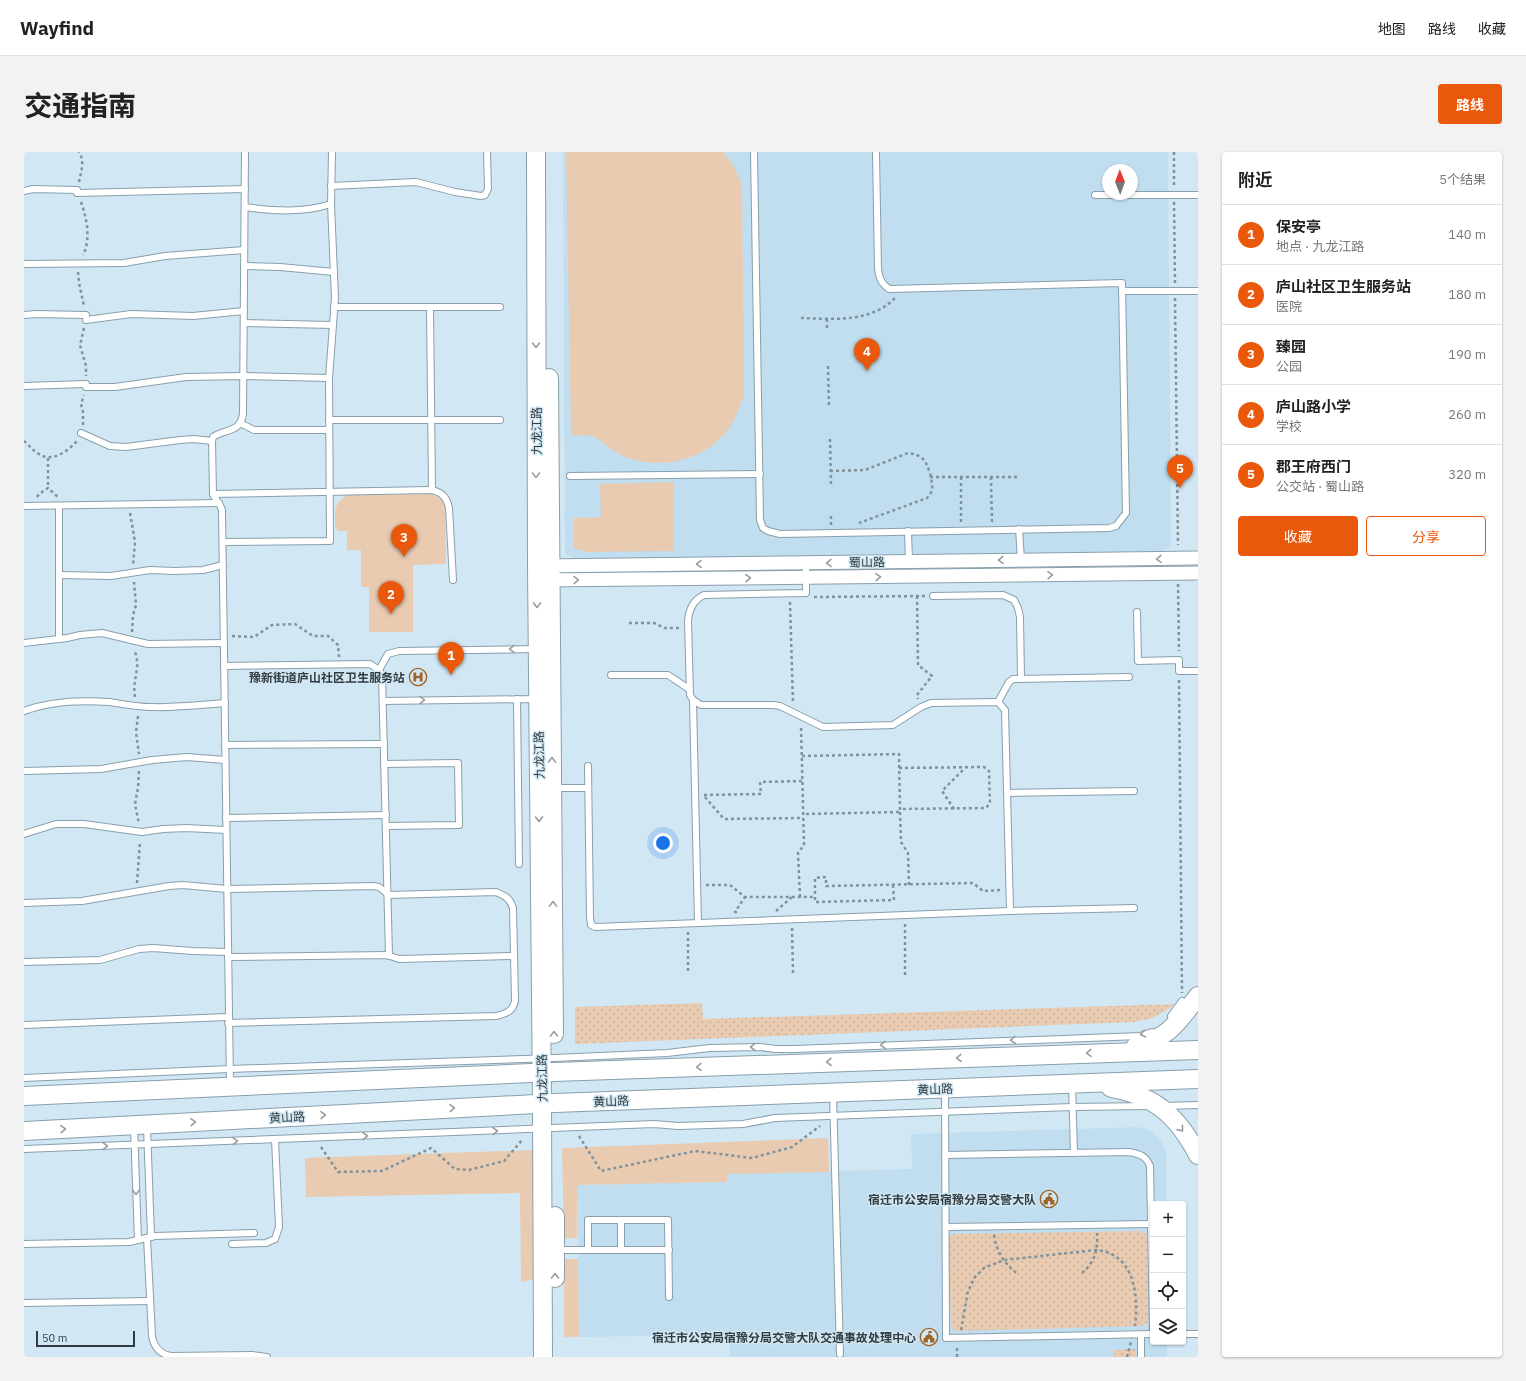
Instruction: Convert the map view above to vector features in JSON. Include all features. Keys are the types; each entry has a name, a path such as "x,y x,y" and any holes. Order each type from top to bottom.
{"main road":[{"name":"九龙江路","path":"536,152 544,573"},
{"name":"九龙江路","path":"546,152 544,649 548,1103 543,1129 555,1357"},
{"path":"1116,1052 1149,1043 1168,1032 1190,999"},
{"path":"24,1096 230,1078 548,1065 1198,1050"},
{"name":"黄山路","path":"24,1131 548,1103 1198,1079"},
{"path":"1079,1083 1130,1092 1147,1098 1160,1106 1182,1129 1198,1155"},
{"name":"九龙江路","path":"543,1357 549,1250"}],"street":[{"name":"蜀山路","path":"544,573 806,563 1198,558"},
{"name":"蜀山路","path":"544,573 806,577 1198,573"}],"lane":[{"path":"24,1078 230,1078 228,1020 223,542 222,510 213,494 212,441 216,434 234,429 240,423 243,414 245,152"},
{"path":"223,542 330,541 329,378 334,307 331,204 332,152"},
{"path":"331,186 416,182 455,192 481,196 485,195 488,189 487,152"},
{"path":"754,152 760,520 763,528 780,534 1109,528 1116,526 1126,513 1122,283 889,289 883,285 879,278 876,152"},
{"path":"24,191 33,189 77,192 245,189"},
{"path":"1095,195 1198,195"},
{"path":"245,207 278,212 321,207 331,204"},
{"path":"24,264 124,263 171,255 244,250"},
{"path":"244,266 280,267 334,272"},
{"path":"1122,291 1198,291"},
{"path":"334,307 500,307"},
{"path":"430,307 432,490"},
{"path":"24,315 36,314 86,318 131,314 193,316 244,311"},
{"path":"244,323 332,325"},
{"path":"24,386 86,386 115,388 186,377 243,376 329,378"},
{"path":"329,420 500,420"},
{"path":"240,423 254,430 329,430"},
{"path":"81,433 110,446 126,447 194,439 212,441"},
{"path":"570,476 760,474"},
{"path":"213,494 432,490 441,494 448,502 453,580"},
{"path":"24,506 219,503"},
{"path":"59,506 59,639"},
{"path":"1019,529 1020,560"},
{"path":"908,531 909,562"},
{"path":"806,563 806,593 704,595 695,600 688,617 690,695 693,700 701,705 773,705 793,712 823,727 893,725 921,707 931,703 998,702 1005,710 1010,911"},
{"path":"59,575 111,576 150,570 203,570 223,565"},
{"path":"933,596 1003,595 1014,600 1020,617 1021,679"},
{"path":"1137,612 1138,661 1179,660 1179,671 1198,671"},
{"path":"24,643 102,633 148,644 224,643"},
{"path":"379,670 388,654 399,651 544,649"},
{"path":"224,666 370,664 379,670 382,676 383,701 389,956"},
{"path":"611,675 668,675 689,689"},
{"path":"998,702 1009,682 1013,679 1130,677"},
{"path":"517,699 519,864"},
{"path":"383,701 545,699"},
{"path":"693,700 698,923"},
{"path":"24,711 45,704 78,702 108,702 150,707 225,703"},
{"path":"225,745 384,744"},
{"path":"24,771 101,769 152,760 186,757 225,760"},
{"path":"384,764 458,763 459,825 386,826"},
{"path":"588,766 591,925 595,927 1010,911 1134,908"},
{"path":"546,788 588,788"},
{"path":"1007,793 1134,791"},
{"path":"226,818 386,815"},
{"path":"24,834 56,824 84,824 142,832 186,828 226,830"},
{"path":"24,903 82,901 176,886 227,890 372,886 379,887 388,894 496,892 508,898 513,908 514,956 514,1005 506,1014 496,1016 24,1025"},
{"path":"24,962 100,960 139,949 153,948 228,954 389,956 400,959 514,956"},
{"path":"1166,1021 1190,999"},
{"path":"548,1065 710,1048 759,1047 776,1049 1140,1036 1157,1029"},
{"path":"1074,1153 1072,1108 1079,1083"},
{"path":"945,1088 946,1338 1150,1334"},
{"path":"833,1092 840,1354"},
{"path":"24,1149 654,1124 678,1126 743,1124 775,1118 1198,1105"},
{"path":"140,1125 148,1144 150,1301 152,1336 156,1348 161,1353 171,1356 252,1354 267,1357"},
{"path":"138,1240 134,1145 140,1125"},
{"path":"232,1244 272,1242 278,1234 279,1227 275,1139"},
{"path":"945,1155 1129,1152 1143,1155 1150,1166 1151,1201"},
{"path":"588,1250 588,1220 668,1220 669,1297"},
{"path":"621,1220 622,1250"},
{"path":"946,1227 1150,1224"},
{"path":"24,1244 138,1240 156,1236 254,1233"},
{"path":"1151,1237 1153,1309"},
{"path":"549,1250 669,1250"},
{"path":"24,1302 150,1301"},
{"path":"1186,1334 1198,1334"},
{"path":"1141,1335 1141,1357"}],"path":[{"path":"1174,152 1178,558"},
{"path":"801,318 856,318 888,306 904,289"},
{"path":"827,319 827,330"},
{"path":"828,366 829,407"},
{"path":"830,439 831,484"},
{"path":"830,471 865,470 908,453 923,459 926,464 932,492 927,498 853,525"},
{"path":"48,458 48,488"},
{"path":"930,477 1017,477"},
{"path":"961,477 961,530"},
{"path":"991,477 992,530"},
{"path":"1178,573 1179,660"},
{"path":"790,593 793,712"},
{"path":"917,596 918,665 932,676 917,695 921,707"},
{"path":"806,597 933,596"},
{"path":"629,623 654,623 665,628 688,628"},
{"path":"224,636 254,637 272,625 295,624 313,636 328,636 338,645 339,664"},
{"path":"1179,671 1190,999"},
{"path":"800,897 798,853 804,845 801,717"},
{"path":"802,756 899,754 901,842 908,853 909,885"},
{"path":"803,781 760,782 760,794 703,795 724,819 986,808 990,803 989,771 984,767 899,768"},
{"path":"954,809 942,791 965,768"},
{"path":"893,885 894,900 815,902 815,878 826,878 826,886 973,883 983,891 1009,890"},
{"path":"697,885 730,885 745,897 815,897"},
{"path":"742,912 735,912 745,897"},
{"path":"770,911 776,911 792,897"},
{"path":"905,915 906,976"},
{"path":"792,919 793,973"},
{"path":"688,924 688,972"},
{"path":"574,1128 601,1171 694,1151 752,1158 792,1147 834,1116"},
{"path":"316,1138 338,1172 382,1171 431,1148 455,1169 469,1170 504,1161 543,1129"},
{"path":"1082,1272 1089,1267 1096,1250 1097,1225"},
{"path":"994,1226 996,1243 1004,1260 1018,1274"},
{"path":"959,1337 968,1291 975,1277 984,1268 1004,1260 1096,1250 1104,1251 1119,1258 1128,1268 1134,1281 1135,1324 1127,1357"}],"shaded area":[{"path":"563,152 1168,152 1171,547 1162,551 574,559 565,554"},
{"path":"566,152 723,152 735,168 742,186 744,395 736,416 729,428 710,447 698,454 672,462 644,462 631,459 612,450 595,437 571,435"},
{"path":"673,482 674,551 585,552 574,548 574,518 601,517 600,484"},
{"path":"432,494 444,501 446,564 413,565 413,632 369,632 369,587 361,587 361,550 347,550 347,531 338,531 335,527 335,512 337,504 348,495"},
{"path":"702,1003 703,1019 1176,1004 1153,1018 1133,1022 575,1044 575,1007"},
{"path":"1138,1127 1151,1131 1161,1141 1166,1151 1166,1201 1150,1201 1150,1345 1167,1345 1167,1357 730,1357 729,1335 579,1337 577,1185 727,1182 727,1174 912,1169 911,1134"},
{"path":"828,1138 829,1172 727,1174 727,1182 577,1185 577,1238 564,1239 562,1148"},
{"path":"534,1150 535,1279 521,1282 520,1193 306,1197 305,1158"},
{"path":"1141,1231 1146,1234 1147,1239 1148,1322 1142,1326 956,1331 951,1328 949,1239 952,1234"},
{"path":"564,1259 578,1259 579,1337 564,1337"},
{"path":"1136,1349 1136,1357 1114,1357 1114,1350"}],"place":[{"name":"庐山路小学","path":"867,371"},
{"name":"郡王府西门","path":"1180,488"},
{"name":"臻园","path":"404,557"},
{"name":"庐山社区卫生服务站","path":"391,614"},
{"name":"保安亭","path":"451,675"},
{"name":"豫新街道庐山社区卫生服务站","path":"418,677"},
{"name":"宿迁市公安局宿豫分局交警大队","path":"1049,1199"},
{"name":"宿迁市公安局宿豫分局交警大队交通事故处理中心","path":"929,1337"}]}
